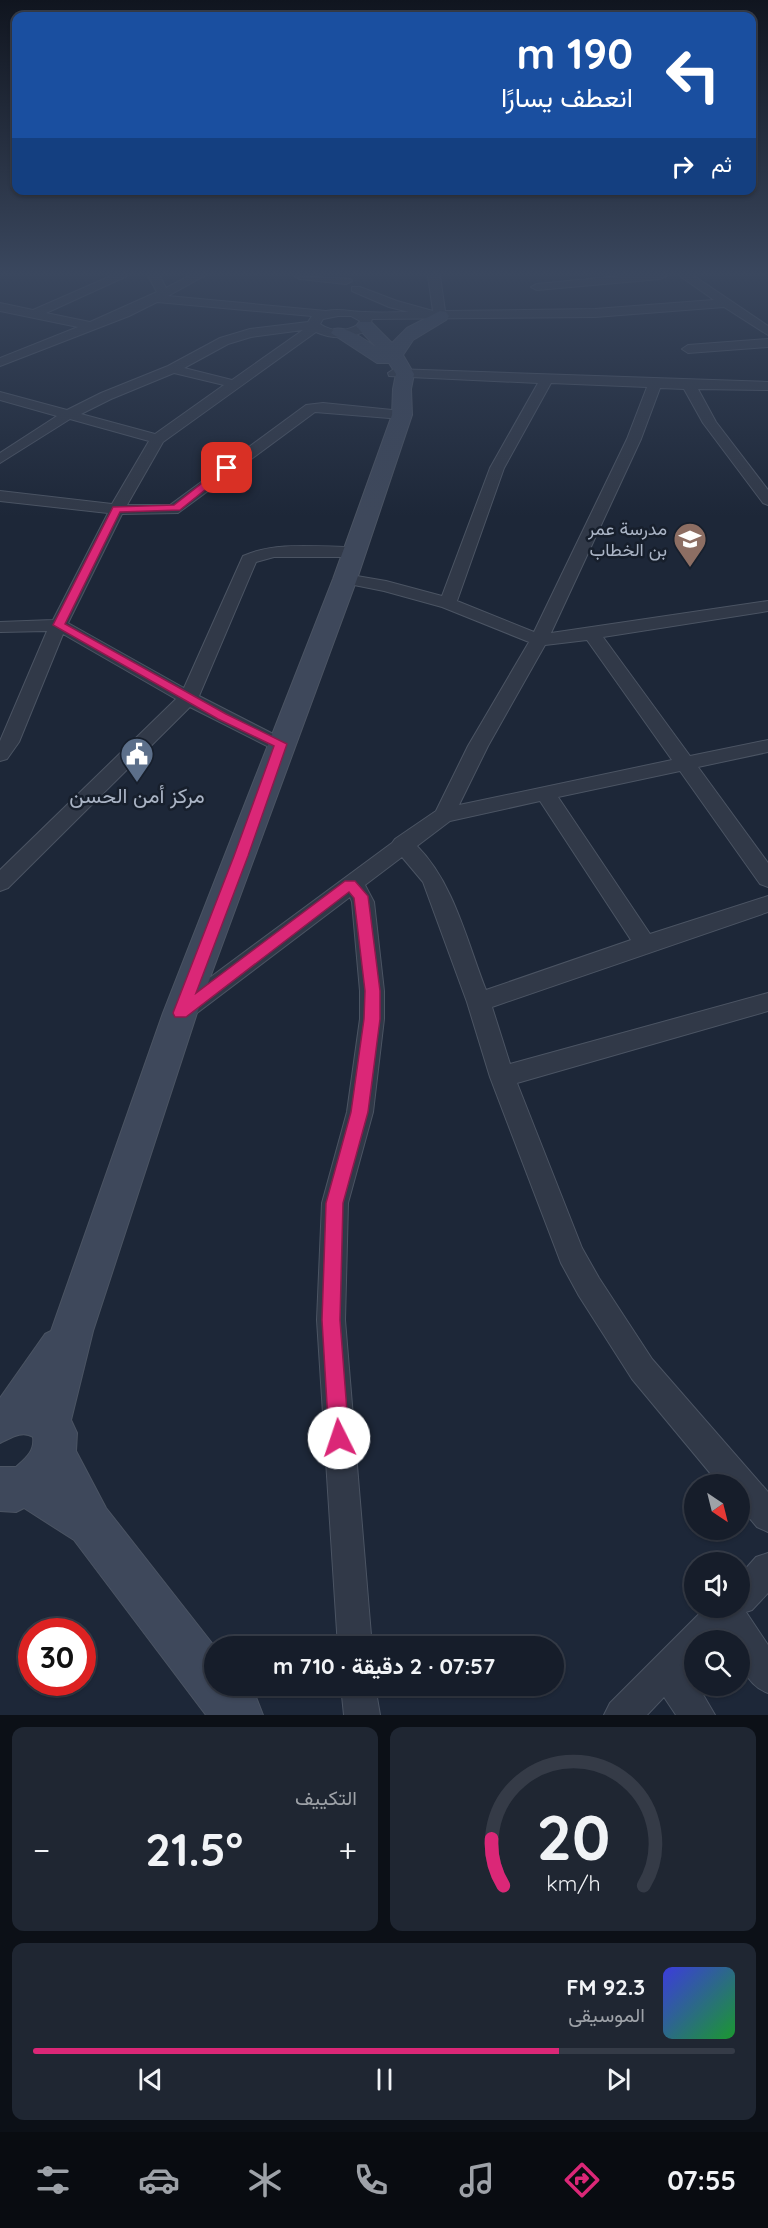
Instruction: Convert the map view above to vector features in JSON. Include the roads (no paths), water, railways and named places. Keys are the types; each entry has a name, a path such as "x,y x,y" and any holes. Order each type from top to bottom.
{"street":[{"path":"0,362 15,356"},
{"path":"0,459 66,416 106,396 173,369 196,356"},
{"path":"0,755 9,742 45,652 117,509 157,439 275,356"},
{"path":"378,356 400,381"},
{"path":"385,356 400,381"},
{"path":"204,1672 90,1524 25,1447 72,1331 180,1013 241,856 280,744 350,566 400,381 397,356"},
{"path":"173,369 234,384"},
{"path":"448,603 497,468 548,378"},
{"path":"0,496 117,509 177,508 227,468 314,407 400,381 548,378 655,384 768,386"},
{"path":"444,815 478,746 539,639 634,439 655,384"},
{"path":"689,385 719,437 768,500"},
{"path":"0,396 66,416 157,439"},
{"path":"0,883 189,697 249,559 262,553 274,552 350,566 386,586 448,603 539,639 592,634 768,606"},
{"path":"0,627 59,625 222,717 280,744"},
{"path":"592,634 768,879"},
{"path":"180,1013 402,844 444,815 768,746"},
{"path":"544,792 645,944"},
{"path":"402,844 420,861 433,880 479,1002 502,1077 571,1254 589,1287 642,1369 768,1516"},
{"path":"350,884 357,890 363,902 372,991 372,1019 360,1112 335,1203 331,1320 354,1636"},
{"path":"479,1002 768,904"},
{"path":"502,1077 768,1002"},
{"path":"750,1588 768,1569"},
{"path":"707,1630 720,1618"},
{"path":"738,1618 768,1676"},
{"path":"622,1715 684,1653"},
{"path":"666,1670 697,1715"},
{"path":"223,1696 238,1715"},
{"path":"359,1696 362,1715"}],"place":[{"name":"مدرسة عمر بن الخطاب","path":"690,568"},
{"name":"مركز أمن الحسن","path":"137,783"}]}
